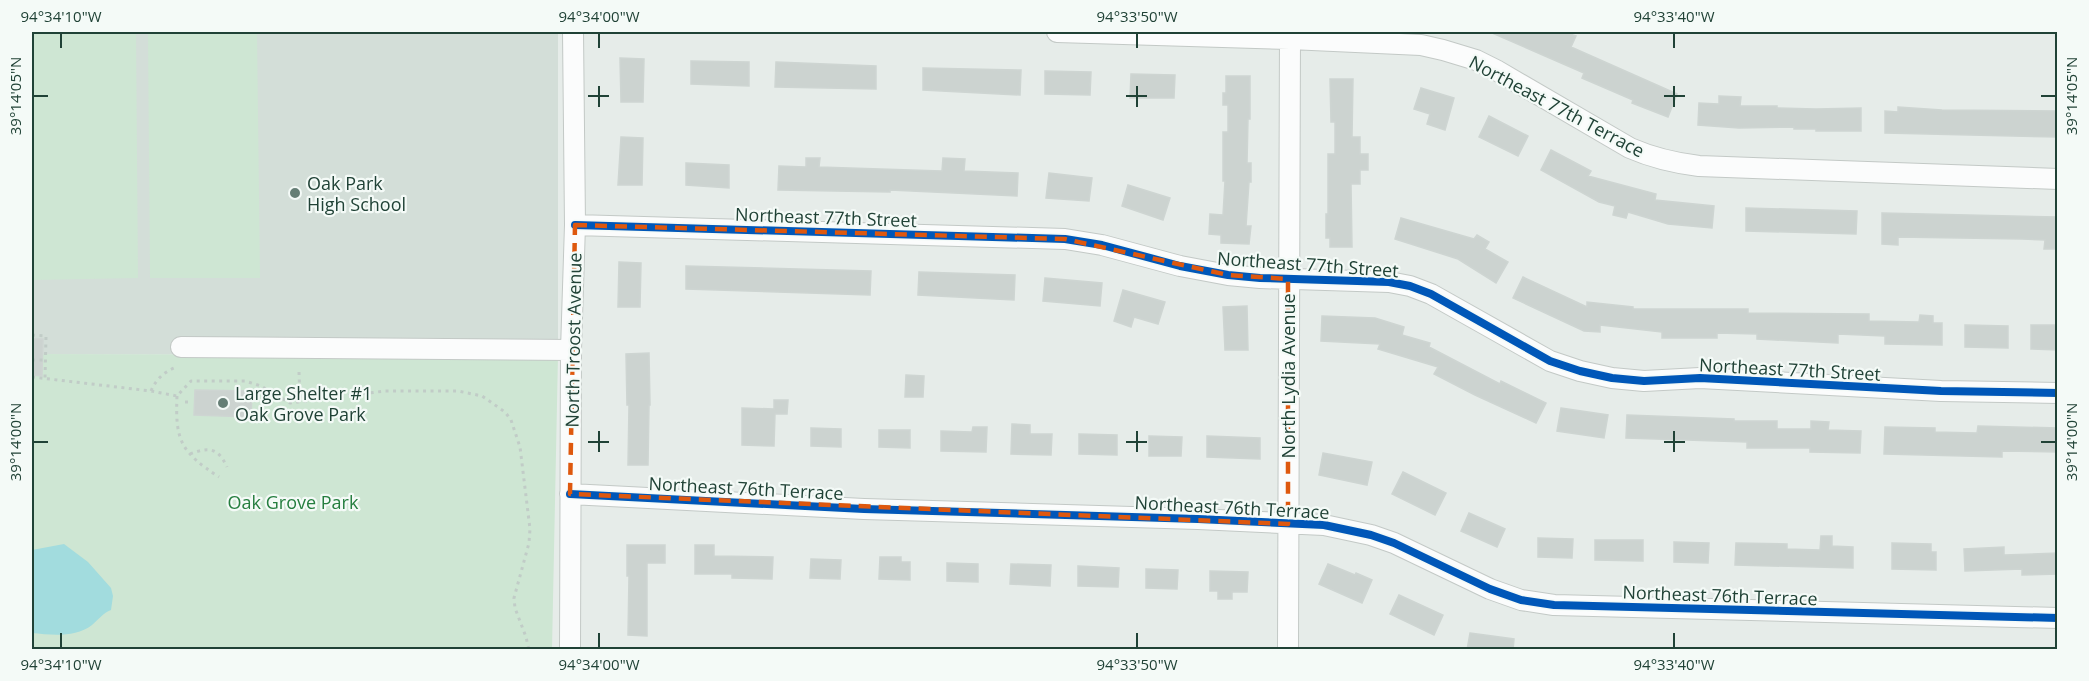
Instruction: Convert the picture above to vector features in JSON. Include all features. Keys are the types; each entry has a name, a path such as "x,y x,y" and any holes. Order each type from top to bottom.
{"street":[{"name":"North Troost Avenue","path":"570,650 571,350 575,225 573,32"},
{"name":"Northeast 77th Terrace","path":"1057,32 1290,35 1421,45 1454,53 1496,70 1630,148 1675,163 1699,166 2058,179"},
{"name":"North Lydia Avenue","path":"1288,650 1290,35"},
{"name":"Northeast 77th Street","path":"575,225 1065,239 1102,244 1180,266 1228,275 1389,282 1410,286 1431,294 1550,361 1612,378 1644,381 1700,378 1941,391 2058,393"},
{"path":"181,347 571,350"},
{"name":"Northeast 76th Terrace","path":"570,494 864,509 1089,515 1324,525 1371,535 1394,543 1490,589 1521,600 1554,605 2058,618"}],"path":[{"path":"32,335 45,336 45,378"},
{"path":"32,360 45,360"},
{"path":"151,391 154,384 164,374 177,367"},
{"path":"300,372 300,401"},
{"path":"32,377 177,396"},
{"path":"219,477 190,454 176,425 177,396 191,381 245,381 261,386 290,403 385,391 458,391 482,396 505,412 512,420 520,447 530,529 528,550 514,597 515,608 529,650"},
{"path":"190,454 202,449 215,451 223,457 227,467"}],"highlighted area":[{"path":"575,225 1065,239 1228,275 1288,279 1288,524 570,494"}],"shaded area":[{"name":"Oak Park High School","path":"32,32 558,32 558,355 32,354"}],"green space":[{"path":"148,32 257,32 260,278 150,278"},
{"path":"32,33 136,33 138,278 32,280"},
{"name":"Oak Grove Park","path":"32,354 558,355 552,649 32,650"}],"water":[{"path":"64,544 88,562 111,588 113,596 111,610 103,614 92,625 78,632 63,635 32,633 32,550"}],"building":[{"path":"1490,32 1564,32 1576,36 1571,47 1677,94 1668,117 1632,103 1633,100 1582,78 1584,73"},
{"path":"620,58 644,59 643,102 621,102"},
{"path":"691,61 749,62 749,86 691,84"},
{"path":"776,62 876,66 876,89 775,87"},
{"path":"923,68 1021,70 1020,95 923,90"},
{"path":"1045,71 1091,72 1090,95 1045,94"},
{"path":"1131,74 1175,75 1174,98 1130,98"},
{"path":"1226,76 1250,76 1247,163 1251,163 1251,182 1249,182 1246,226 1251,226 1249,244 1221,243 1221,235 1209,234 1210,214 1223,215 1225,181 1223,181 1223,132 1228,132 1228,105 1223,105"},
{"path":"1330,79 1353,79 1352,137 1360,137 1360,154 1368,154 1368,170 1360,170 1360,184 1351,184 1352,247 1330,247 1330,238 1326,238 1328,154 1335,154 1335,122 1331,122"},
{"path":"1421,88 1454,98 1445,130 1427,124 1430,114 1414,109"},
{"path":"1719,96 1741,97 1740,106 1861,108 1861,131 1698,125 1699,103 1719,104"},
{"path":"1898,107 1942,110 2058,111 2058,137 1885,133 1885,111 1898,112"},
{"path":"1489,116 1528,136 1518,156 1479,137"},
{"path":"621,137 643,138 642,185 618,185"},
{"path":"1551,150 1591,171 1588,176 1656,194 1655,200 1714,206 1712,228 1668,224 1628,212 1626,218 1613,215 1615,206 1599,202 1541,170"},
{"path":"806,158 820,158 819,167 942,171 943,158 965,159 964,171 1018,173 1017,196 890,190 890,192 778,190 779,166 806,167"},
{"path":"686,163 729,165 729,188 686,185"},
{"path":"1049,173 1092,178 1089,201 1046,198"},
{"path":"1128,185 1170,198 1163,220 1122,206"},
{"path":"1746,208 1857,211 1856,234 1746,231"},
{"path":"1882,213 2058,217 2058,249 2044,249 2045,240 2022,239 1898,237 1898,245 1882,244"},
{"path":"1401,218 1474,239 1477,235 1489,242 1485,249 1508,262 1496,283 1458,259 1395,239"},
{"path":"619,262 641,263 640,307 618,307"},
{"path":"686,266 871,271 870,295 686,289"},
{"path":"919,272 1015,275 1014,300 918,295"},
{"path":"1523,277 1587,307 1587,302 1633,307 1633,309 1748,309 1748,313 1869,314 1869,321 1919,322 1920,315 1933,316 1933,323 1942,323 1942,345 1885,344 1885,336 1838,334 1838,343 1757,339 1757,334 1717,333 1717,338 1662,338 1662,332 1600,325 1600,332 1584,331 1513,298"},
{"path":"1045,278 1102,283 1100,306 1043,301"},
{"path":"1123,290 1165,302 1158,324 1134,317 1131,327 1114,321"},
{"path":"1247,306 1248,350 1225,350 1223,307"},
{"path":"1322,316 1375,318 1404,327 1402,335 1430,343 1429,347 1500,384 1501,381 1546,403 1536,423 1434,374 1438,367 1378,349 1380,344 1321,341"},
{"path":"1965,325 2008,326 2008,348 1965,347"},
{"path":"2031,325 2058,325 2058,350 2031,349"},
{"path":"32,339 43,339 42,376 32,375"},
{"path":"649,353 648,465 628,465 629,405 627,405 626,354"},
{"path":"906,375 924,376 923,397 905,397"},
{"name":"Large Shelter #1 Oak Grove Park","path":"195,390 252,391 251,417 194,415"},
{"path":"774,400 788,400 787,414 775,414 774,446 742,445 742,408 774,409"},
{"path":"1561,408 1608,415 1604,438 1557,431"},
{"path":"1627,415 1777,421 1777,429 1811,429 1811,421 1829,422 1828,430 1861,431 1860,453 1810,452 1810,448 1747,448 1747,442 1626,438"},
{"path":"1012,424 1030,425 1030,434 1052,434 1051,455 1011,454"},
{"path":"1978,426 2058,428 2058,452 2002,451 2002,457 1884,454 1885,427 1935,428 1935,432 1977,433"},
{"path":"973,427 987,427 986,452 941,451 941,431 972,432"},
{"path":"811,428 841,429 841,447 811,446"},
{"path":"879,430 910,430 910,448 879,447"},
{"path":"1079,434 1117,435 1117,455 1079,454"},
{"path":"1149,436 1182,437 1181,456 1149,456"},
{"path":"1207,436 1260,438 1260,459 1207,457"},
{"path":"1323,453 1372,462 1367,485 1319,475"},
{"path":"1403,472 1446,493 1435,515 1392,494"},
{"path":"1469,513 1505,529 1497,547 1461,531"},
{"path":"1821,536 1832,536 1832,546 1853,547 1853,568 1735,565 1736,543 1787,544 1787,549 1820,550"},
{"path":"1538,538 1573,539 1572,558 1538,557"},
{"path":"1595,540 1643,540 1643,561 1595,560"},
{"path":"1674,542 1709,543 1708,563 1674,562"},
{"path":"1892,543 1931,544 1931,552 1936,552 1936,570 1892,569"},
{"path":"627,545 665,545 665,563 647,563 647,636 628,635"},
{"path":"695,545 714,545 714,556 773,557 772,579 732,578 732,574 695,574"},
{"path":"2004,547 2004,555 2058,553 2058,574 2022,575 2022,569 1965,571 1964,549"},
{"path":"880,557 901,557 901,562 910,562 910,580 879,579"},
{"path":"811,559 841,560 840,579 810,578"},
{"path":"947,563 978,564 978,582 947,581"},
{"path":"1011,564 1051,565 1050,586 1010,584"},
{"path":"1328,564 1372,580 1362,603 1319,584"},
{"path":"1078,566 1119,568 1118,587 1078,586"},
{"path":"1146,569 1178,570 1177,589 1146,588"},
{"path":"1210,571 1248,572 1247,592 1232,592 1232,599 1218,599 1218,591 1210,591"},
{"path":"1399,595 1443,615 1434,635 1390,614"},
{"path":"1470,633 1514,639 1513,650 1467,650"}],"cycle path":[{"path":"575,225 1065,239 1102,245 1180,266 1228,275 1389,282 1410,286 1431,294 1550,361 1612,378 1644,381 1700,378 1941,391 2058,393"},
{"path":"570,494 864,509 1324,525 1371,535 1394,543 1490,589 1521,600 1554,605 2058,618"}],"place":[{"name":"Oak Park High School","path":"295,193"},
{"name":"Large Shelter #1 Oak Grove Park","path":"223,403"}]}
